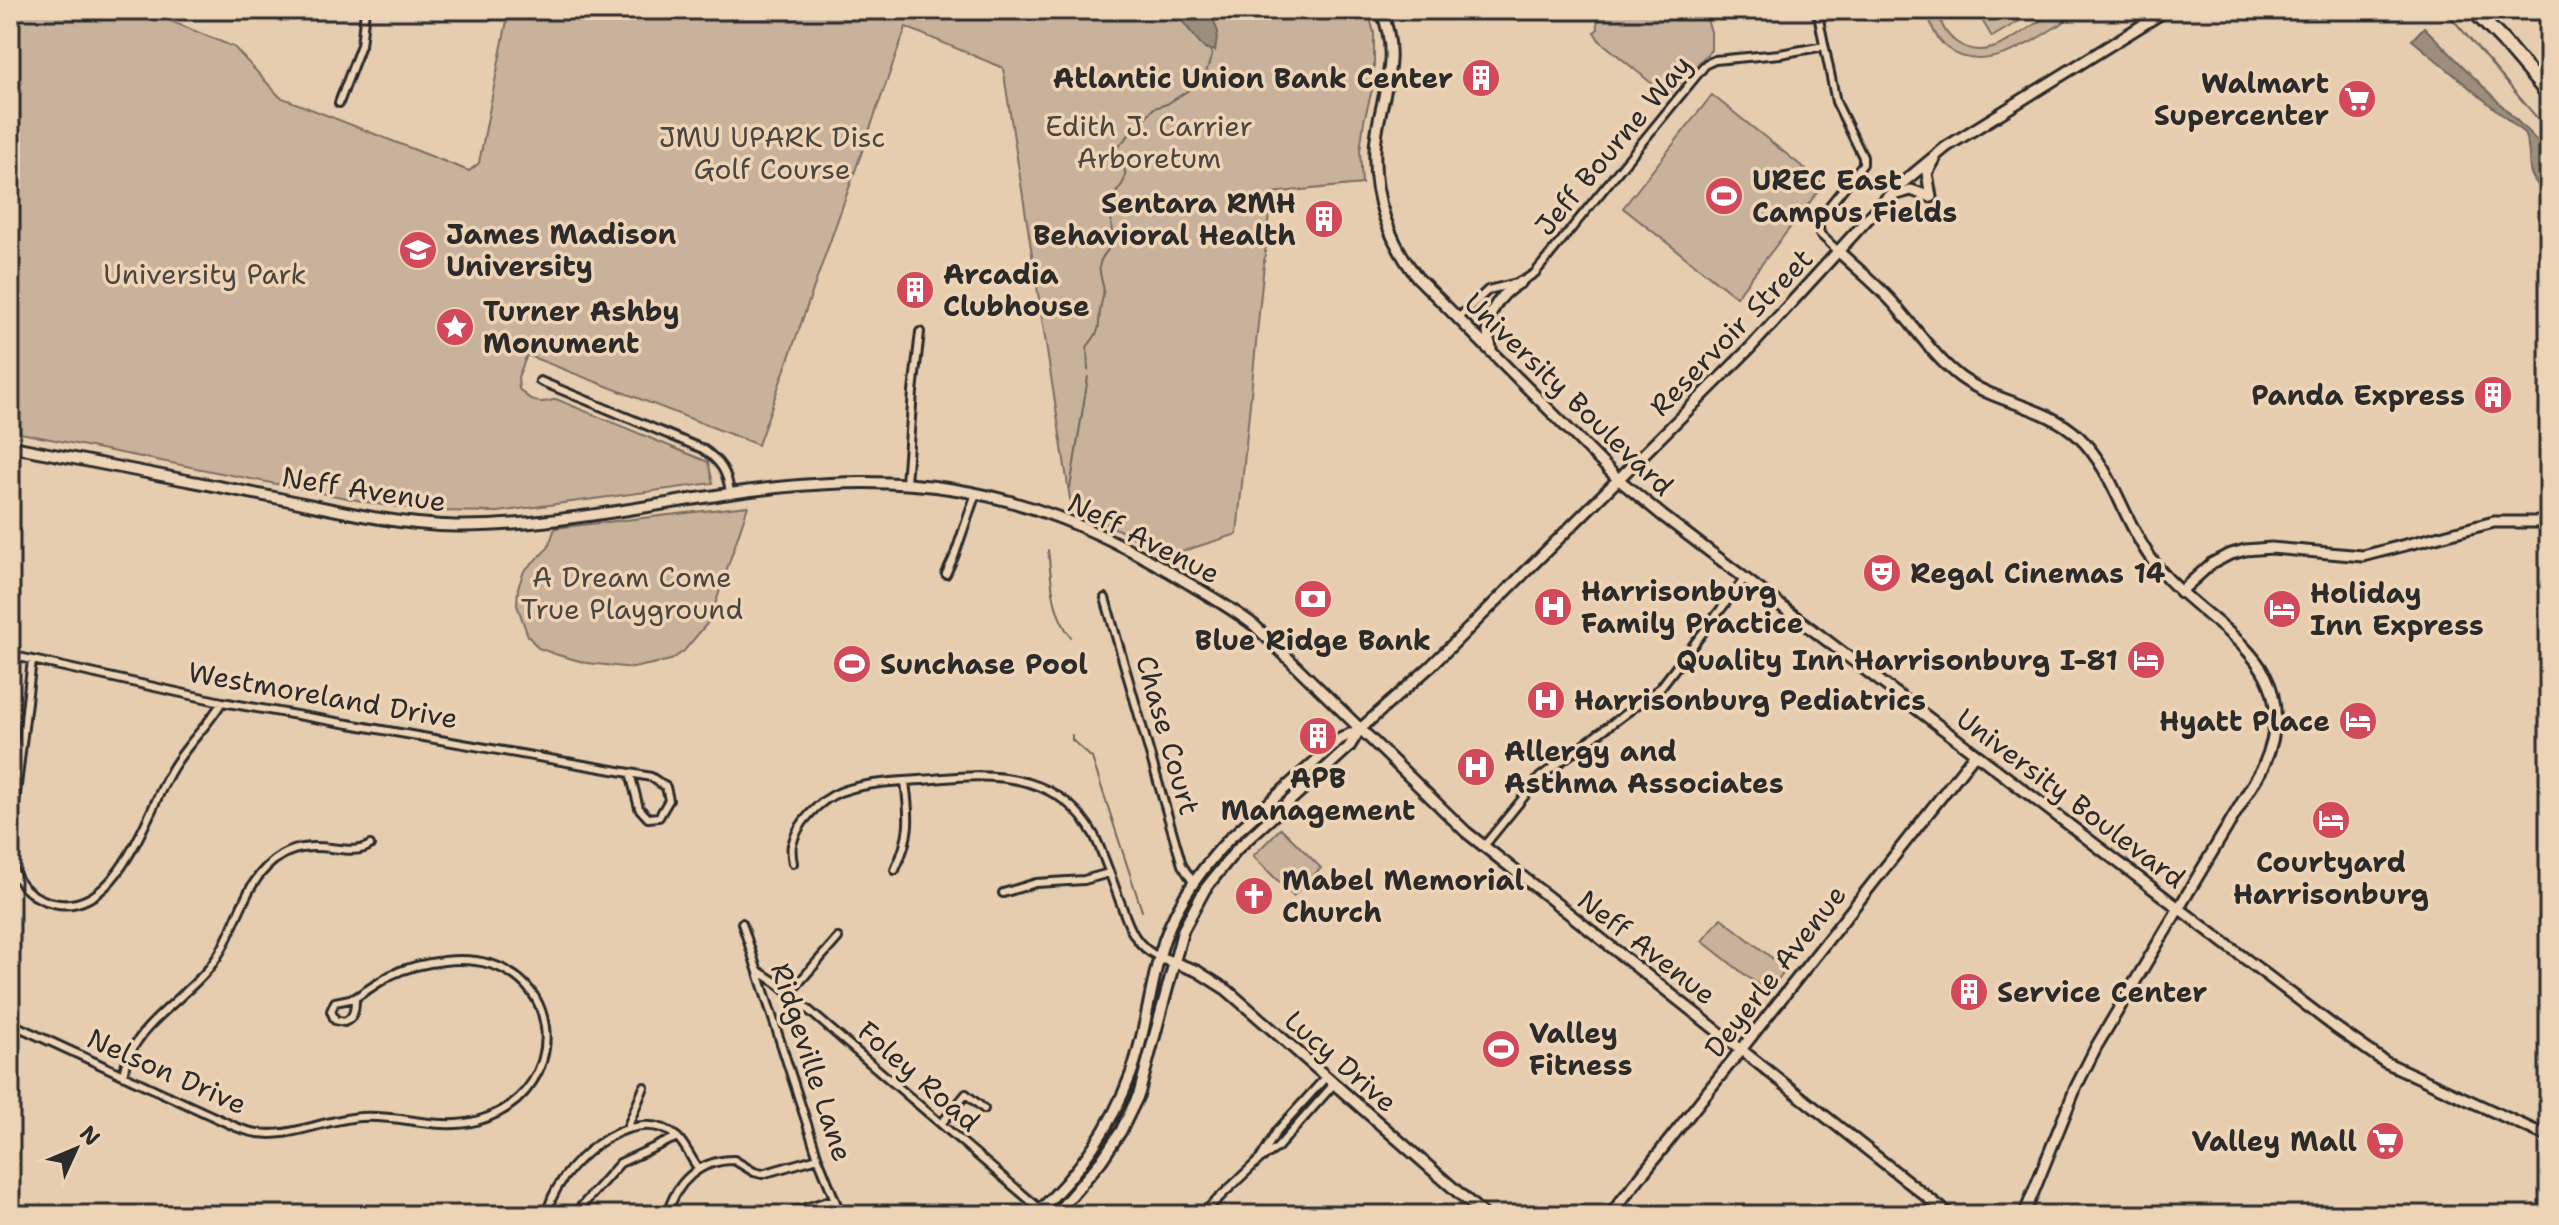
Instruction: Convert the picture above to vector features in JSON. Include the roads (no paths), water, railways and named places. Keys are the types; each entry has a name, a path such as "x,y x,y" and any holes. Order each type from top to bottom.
{"highway":[{"path":"2473,10 2549,95"}],"main road":[{"name":"University Boulevard","path":"1381,10 1390,52 1389,86 1375,150 1380,206 1393,241 1404,260 1457,319 1492,350 1618,479 2335,1027 2385,1062 2549,1137"},
{"name":"Reservoir Street","path":"1041,1213 1083,1163 1120,1101 1140,1047 1159,957 1176,909 1213,856 1340,739 1360,729 1431,666 1750,348 1881,203 1913,172 1943,149 2167,10"},
{"path":"1881,203 1904,190 1931,197 1927,173 1943,149"},
{"path":"1838,251 1887,296 1959,377 1984,391 2045,413 2080,439 2103,469 2132,529 2149,556 2180,592 2239,639 2254,656 2269,685 2274,720 2272,741 2261,770 2089,1059 2024,1215"},
{"path":"1492,350 1487,336 1488,319 1505,294 1521,282"},
{"name":"Neff Avenue","path":"10,446 353,513 432,525 477,526 528,522 832,482 906,483 976,493 1045,512 1095,532 1142,556 1227,606 1275,643 1443,811 1484,846 1950,1215"},
{"path":"2180,592 2211,564 2240,551 2271,548 2366,556 2480,524 2516,520 2549,522"},
{"name":"Reservoir Street","path":"1055,1215 1101,1161 1127,1119 1146,1071 1183,930 1191,913 1220,868 1237,849 1349,747 1360,729"},
{"name":"Deyerle Avenue","path":"1610,1215 1975,754"},
{"name":"Lucy Drive","path":"1159,957 1197,971 1227,990 1484,1215"}],"street":[{"path":"339,103 361,45 365,10"},
{"path":"1817,10 1836,102 1863,157 1863,164 1818,222 1822,237 1838,251"},
{"name":"Jeff Bourne Way","path":"1457,319 1488,290 1521,282 1540,268 1706,64 1715,60 1824,46"},
{"path":"906,483 920,332"},
{"path":"540,381 703,449 718,460 728,477 730,494"},
{"path":"946,574 976,493"},
{"path":"1484,846 1540,777 1660,688 1745,578"},
{"name":"Chase Court","path":"1105,598 1182,865 1193,882"},
{"name":"Westmoreland Drive","path":"10,655 222,702 630,773 651,777 666,787 669,800 657,818 648,818 640,810 630,773"},
{"path":"10,844 32,660"},
{"path":"10,857 17,878 28,891 41,899 68,904 96,894 110,882 130,854 173,767 222,702"},
{"path":"793,863 792,845 812,811 837,793 856,787 987,774 1014,778 1039,787 1067,804 1087,824 1133,935 1146,950 1159,957"},
{"path":"895,870 905,848 909,826 905,782"},
{"path":"123,1075 127,1059 142,1035 215,960 250,887 264,868 278,857 300,848 319,845 359,851 370,845"},
{"path":"1003,893 1036,883 1084,880 1109,873"},
{"name":"Ridgeville Lane","path":"742,923 818,1158 841,1215"},
{"path":"789,994 838,938"},
{"name":"Nelson Drive","path":"10,1023 246,1131 277,1135 329,1121 363,1116 439,1124 475,1121 496,1113 514,1101 532,1080 542,1060 546,1034 540,1006 520,979 491,963 455,960 420,965 392,975 355,998 335,1002 331,1011 335,1020 344,1022 351,1018 355,998"},
{"name":"Foley Road","path":"760,972 941,1124 1041,1213"},
{"path":"1260,1159 1277,1131 1330,1081"},
{"path":"1201,1215 1260,1159 1277,1148 1330,1081"},
{"path":"628,1126 644,1087"},
{"path":"941,1124 966,1094 984,1109"},
{"path":"547,1215 559,1187 578,1162 604,1138 628,1126 657,1127 677,1137 698,1168"},
{"path":"579,1215 579,1209 620,1163 677,1137"},
{"path":"667,1215 682,1187 698,1168 730,1159 762,1174 818,1158"},
{"path":"783,1215 834,1199"}],"waterway":[{"path":"2445,10 2549,132"},
{"path":"1088,370 1087,347 1098,330 1104,294 1100,264 1112,245 1112,201 1125,176 1117,148 1154,108 1167,104 1203,81 1212,55 1210,50"},
{"path":"1070,488 1088,377"},
{"path":"1048,550 1056,606 1071,637"},
{"path":"1072,735 1072,740 1092,758 1142,911"}],"place":[{"name":"Atlantic Union Bank Center","path":"1481,78"},
{"name":"Walmart Supercenter","path":"2357,99"},
{"name":"UREC East Campus Fields","path":"1724,196"},
{"name":"Sentara RMH Behavioral Health","path":"1324,219"},
{"name":"James Madison University","path":"418,250"},
{"name":"Arcadia Clubhouse","path":"915,290"},
{"name":"Turner Ashby Monument","path":"455,327"},
{"name":"Panda Express","path":"2493,395"},
{"name":"Regal Cinemas 14","path":"1882,573"},
{"name":"Blue Ridge Bank","path":"1313,599"},
{"name":"Harrisonburg Family Practice","path":"1553,607"},
{"name":"Holiday Inn Express","path":"2282,609"},
{"name":"Quality Inn Harrisonburg I-81","path":"2146,660"},
{"name":"Sunchase Pool","path":"852,664"},
{"name":"Harrisonburg Pediatrics","path":"1546,700"},
{"name":"Hyatt Place","path":"2358,721"},
{"name":"APB Management","path":"1318,736"},
{"name":"Allergy and Asthma Associates","path":"1476,767"},
{"name":"Courtyard Harrisonburg","path":"2331,820"},
{"name":"Mabel Memorial Church","path":"1254,896"},
{"name":"Service Center","path":"1969,992"},
{"name":"Valley Fitness","path":"1501,1049"},
{"name":"Valley Mall","path":"2385,1141"}],"park label":[{"name":"Edith J. Carrier Arboretum","path":"1149,142"},
{"name":"JMU UPARK Disc Golf Course","path":"772,153"},
{"name":"University Park","path":"205,274"},
{"name":"A Dream Come True Playground","path":"632,593"}]}
